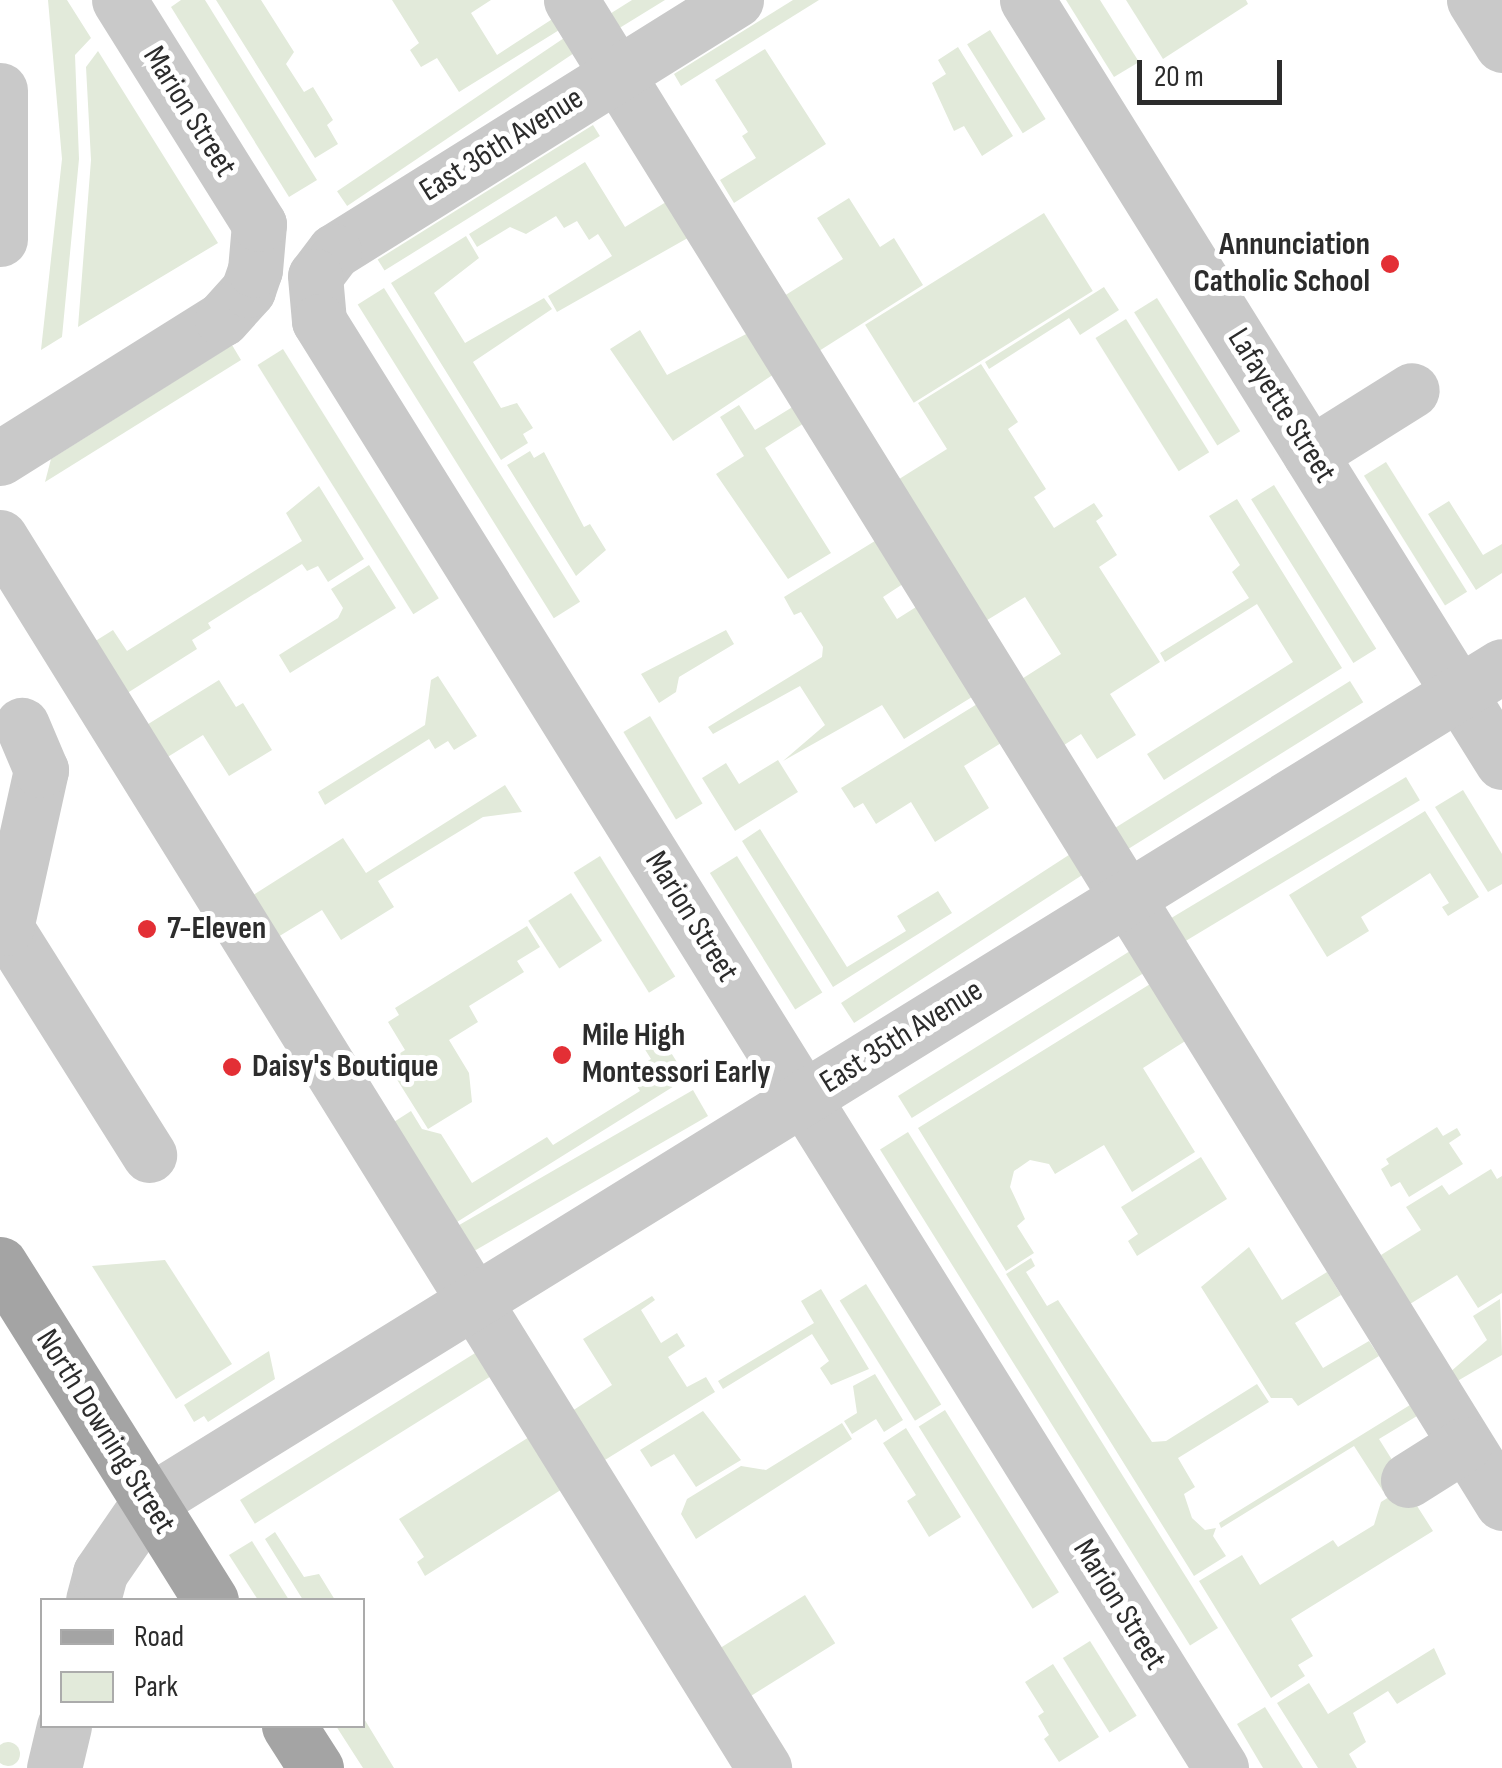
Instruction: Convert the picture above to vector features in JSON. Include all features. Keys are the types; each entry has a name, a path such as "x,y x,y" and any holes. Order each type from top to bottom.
{"main road":[{"name":"North Downing Street","path":"9,1291 210,1598"},
{"path":"290,1728 316,1768"}],"street":[{"name":"Marion Street","path":"0,458 222,319 248,290 259,224 120,0"},
{"path":"572,0 1502,1503"},
{"name":"East 36th Avenue","path":"320,321 315,276 334,251 736,0"},
{"name":"Lafayette Street","path":"1028,0 1310,454 1480,679 1502,762"},
{"path":"1474,0 1502,45"},
{"path":"0,90 0,239"},
{"name":"Marion Street","path":"320,321 1221,1768"},
{"path":"1310,454 1412,390"},
{"path":"0,537 764,1768"},
{"name":"East 35th Avenue","path":"149,1502 1480,679"},
{"path":"0,828 22,725 91,683"},
{"path":"22,725 42,770 3,923 148,1155"},
{"path":"1408,1480 1465,1444"},
{"path":"94,1598 100,1573 149,1502"},
{"path":"54,1768 64,1728"}],"green space":[{"path":"48,0 67,0 91,38 75,55 79,159 62,337 41,350 62,159"},
{"path":"181,0 205,0 317,180 289,197 171,7"},
{"path":"216,0 261,0 294,52 286,64 304,92 313,87 333,120 327,125 338,144 315,158"},
{"path":"392,0 491,0 471,13 497,55 557,16 564,27 459,92 437,58 421,67 410,50 419,43"},
{"path":"632,0 665,0 613,32 605,17"},
{"path":"793,0 819,0 681,86 674,74"},
{"path":"1066,0 1100,0 1139,62 1114,77"},
{"path":"1126,0 1246,0 1248,4 1163,59"},
{"path":"990,30 1046,119 1023,133 967,44"},
{"path":"570,34 580,49 347,206 337,191"},
{"path":"958,47 1013,136 982,156 964,126 954,131 932,83 946,74 938,60"},
{"path":"765,49 826,144 734,203 720,180 756,158 742,136 748,132 715,80"},
{"path":"98,51 218,243 78,327 91,160 86,67"},
{"path":"593,125 600,136 384,271 378,260"},
{"path":"585,162 625,227 671,199 693,235 557,312 548,296 612,256 598,234 589,240 577,221 564,228 556,216 526,234 510,227 477,247 469,234"},
{"path":"849,198 880,247 894,238 923,285 819,351 784,296 843,259 817,218"},
{"path":"1044,213 1093,291 914,403 865,325"},
{"path":"466,236 479,258 434,293 465,343 544,298 552,309 473,362 501,408 517,403 533,428 523,434 528,443 501,460 391,283"},
{"path":"1104,287 1119,310 1080,335 1069,318 989,369 985,362"},
{"path":"384,288 580,602 554,618 358,304"},
{"path":"1157,298 1240,431 1217,445 1134,312"},
{"path":"1126,319 1209,452 1179,471 1095,338"},
{"path":"640,330 667,375 752,331 777,372 673,441 610,349"},
{"path":"232,345 241,360 45,482 51,459"},
{"path":"283,349 439,598 413,614 258,365"},
{"path":"981,364 1018,422 1008,429 1046,489 1034,497 1054,528 1094,503 1103,516 1096,521 1117,555 1099,567 1160,662 1110,694 1136,735 1097,759 1081,734 1058,749 1017,682 1061,654 1025,597 984,622 896,481 947,449 918,403"},
{"path":"799,403 809,420 765,448 831,553 788,579 716,474 744,456 720,417 739,405 755,430"},
{"path":"530,451 534,458 544,452 584,527 590,524 606,550 576,576 507,465"},
{"path":"1386,462 1467,592 1445,606 1364,476"},
{"path":"1274,485 1376,649 1353,663 1251,499"},
{"path":"319,486 364,559 328,582 318,566 307,571 302,564 208,623 211,628 192,640 197,649 121,697 89,645 113,630 127,651 302,541 286,513"},
{"path":"1237,499 1342,668 1164,780 1147,754 1293,662 1257,604 1165,662 1160,653 1249,598 1232,572 1240,565 1209,516"},
{"path":"1449,501 1483,555 1502,544 1502,573 1476,590 1428,514"},
{"path":"883,536 909,580 883,597 897,619 924,602 972,697 904,739 882,705 783,761 825,725 800,686 713,734 708,727 822,657 823,647 801,612 794,615 784,597"},
{"path":"369,565 396,608 290,673 279,655 338,618 343,608 331,589"},
{"path":"726,630 734,644 679,677 676,692 659,703 641,674"},
{"path":"438,676 477,736 454,750 448,741 435,749 429,739 325,805 318,792 425,725 431,680"},
{"path":"219,680 236,707 243,703 272,750 229,776 203,735 166,758 145,726"},
{"path":"1350,681 1363,702 1126,851 1113,829"},
{"path":"982,701 1006,740 964,766 989,808 935,842 911,802 876,824 863,803 854,808 841,788"},
{"path":"650,716 703,803 676,819 623,732"},
{"path":"778,760 798,792 735,831 702,778 726,763 739,784"},
{"path":"1406,777 1420,800 1176,946 1163,923"},
{"path":"505,785 522,812 483,817 378,881 394,907 341,940 322,910 273,940 247,899 343,838 366,873"},
{"path":"1463,790 1502,854 1502,884 1488,892 1435,807"},
{"path":"1425,811 1479,897 1448,916 1442,907 1449,903 1430,873 1361,917 1369,931 1327,957 1289,895"},
{"path":"760,829 847,967 906,931 897,916 938,891 952,913 833,987 742,841"},
{"path":"1075,851 1088,871 854,1023 841,1003"},
{"path":"600,856 675,976 649,993 574,872"},
{"path":"737,856 822,993 795,1009 710,873"},
{"path":"571,893 602,941 559,969 528,921"},
{"path":"527,926 540,947 517,961 524,972 469,1006 478,1022 449,1040 469,1073 472,1102 428,1129 386,1062 405,1050 388,1022 399,1015 395,1008"},
{"path":"1138,946 1152,968 912,1118 898,1096"},
{"path":"1155,981 1190,1038 1143,1068 1195,1152 1132,1192 1104,1145 1055,1174 1049,1164 1030,1160 1014,1171 1010,1187 1025,1219 1017,1226 1034,1253 1006,1271 918,1128"},
{"path":"651,1021 687,1078 449,1227 386,1127 411,1111 422,1129 441,1134 472,1183 547,1137 553,1145 640,1091 629,1073 651,1059 634,1032"},
{"path":"693,1090 708,1116 466,1255 451,1230"},
{"path":"1437,1127 1443,1136 1457,1128 1461,1135 1449,1143 1463,1164 1409,1197 1400,1182 1391,1187 1381,1169 1389,1164 1386,1159"},
{"path":"908,1132 1218,1628 1190,1646 880,1149"},
{"path":"1201,1157 1227,1199 1137,1256 1128,1241 1138,1234 1121,1207"},
{"path":"1491,1169 1497,1179 1502,1176 1502,1293 1478,1308 1457,1275 1410,1304 1381,1255 1421,1230 1406,1207 1442,1185 1449,1195"},
{"path":"1249,1247 1282,1300 1327,1272 1341,1295 1295,1323 1323,1368 1369,1341 1379,1356 1298,1406 1292,1398 1271,1398 1201,1287"},
{"path":"1031,1258 1035,1266 1026,1272 1047,1306 1058,1300 1152,1442 1166,1441 1257,1384 1269,1402 1178,1458 1195,1487 1184,1494 1192,1518 1205,1530 1216,1528 1213,1536 1226,1556 1194,1576 1006,1274"},
{"path":"165,1260 232,1364 176,1399 92,1266"},
{"path":"866,1284 941,1404 915,1421 840,1300"},
{"path":"821,1289 869,1369 831,1385 820,1368 829,1361 812,1334 723,1389 718,1381 814,1323 801,1301"},
{"path":"652,1296 655,1300 641,1310 661,1343 677,1333 685,1346 668,1357 687,1387 706,1377 715,1392 600,1463 569,1413 612,1385 583,1339"},
{"path":"1500,1299 1502,1355 1454,1383 1449,1373 1487,1340 1473,1316"},
{"path":"480,1350 495,1374 255,1524 240,1500"},
{"path":"269,1351 275,1379 208,1422 204,1416 194,1422 184,1405"},
{"path":"875,1374 903,1420 884,1432 876,1419 852,1434 844,1421 857,1413 853,1386"},
{"path":"1410,1405 1417,1416 1379,1439 1404,1479 1383,1491 1354,1446 1221,1528 1219,1523"},
{"path":"945,1410 1059,1592 1033,1609 919,1426"},
{"path":"703,1411 741,1460 696,1487 674,1454 651,1467 640,1450"},
{"path":"842,1423 852,1439 696,1539 681,1514 687,1499 741,1466 766,1470"},
{"path":"906,1428 961,1517 929,1537 907,1501 916,1495 883,1443"},
{"path":"534,1434 567,1486 425,1576 417,1562 424,1557 399,1519"},
{"path":"1405,1487 1433,1531 1291,1619 1313,1656 1298,1665 1305,1676 1271,1698 1199,1581 1242,1555 1260,1585 1333,1540 1338,1547 1374,1525 1381,1502"},
{"path":"275,1532 304,1577 319,1574 334,1598 302,1598 265,1539"},
{"path":"252,1541 288,1598 257,1598 229,1555"},
{"path":"805,1595 835,1643 745,1700 715,1651"},
{"path":"1090,1641 1137,1716 1109,1733 1063,1658"},
{"path":"1434,1648 1446,1674 1397,1704 1388,1691 1353,1713 1366,1742 1349,1754 1357,1768 1318,1768 1277,1703 1309,1683 1328,1714"},
{"path":"1053,1664 1099,1737 1059,1762 1044,1739 1049,1735 1038,1716 1044,1712 1025,1682"},
{"path":"1265,1707 1303,1768 1263,1768 1237,1724"},
{"path":"365,1720 394,1768 363,1768 337,1728 365,1728"},
{"path":"4,1743 12,1743 19,1750 19,1758 12,1765 -1,1761 -1,1747"}],"place":[{"name":"Annunciation Catholic School","path":"1390,264"},
{"name":"7-Eleven","path":"147,929"},
{"name":"Mile High Montessori Early","path":"562,1055"},
{"name":"Daisy's Boutique","path":"232,1067"}]}
